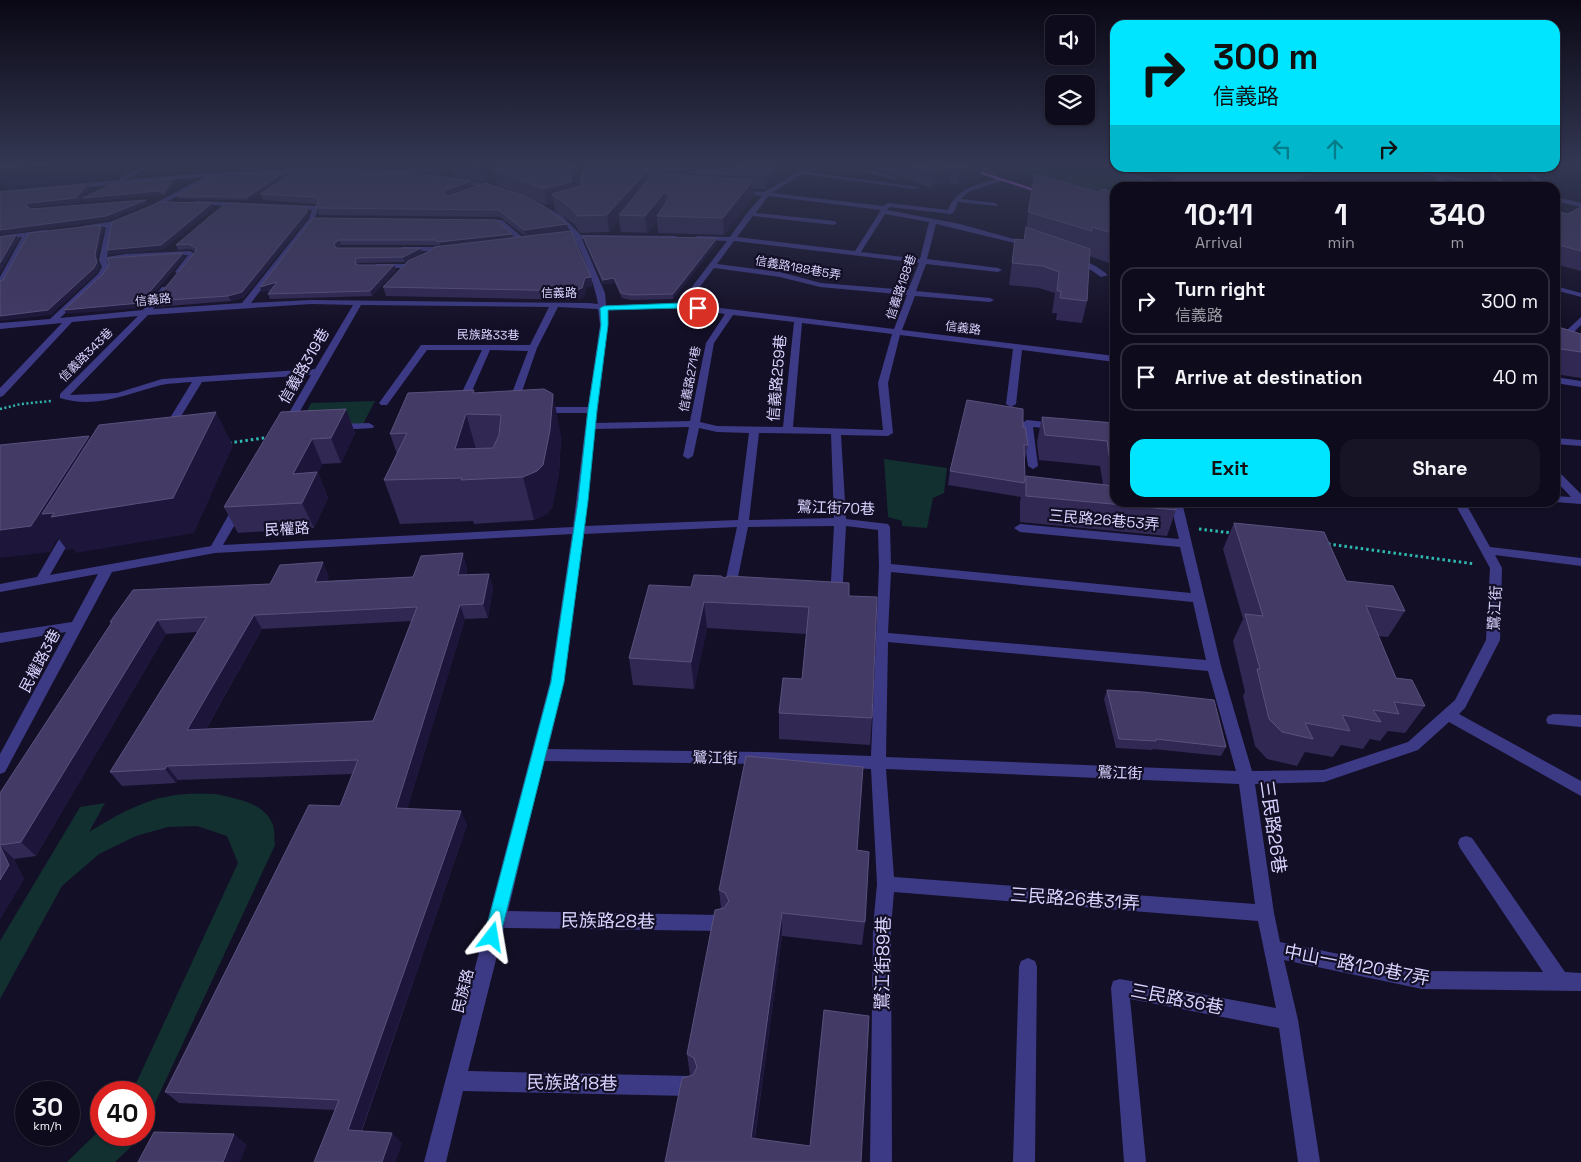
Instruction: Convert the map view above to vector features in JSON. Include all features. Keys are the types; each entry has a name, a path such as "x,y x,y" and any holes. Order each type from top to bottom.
{"main road":[{"path":"1567,342 1581,342"}],"street":[{"path":"74,229 110,224 123,219"},
{"path":"244,306 312,219"},
{"name":"民族路","path":"435,1162 557,682 579,530 590,426 604,325 604,308 601,293 571,227 563,219"},
{"path":"681,306 746,219"},
{"path":"799,219 834,223"},
{"path":"857,253 878,219"},
{"path":"925,219 981,231 1043,250"},
{"path":"474,220 500,221 523,241"},
{"name":"信義路188巷","path":"836,432 888,433 884,383 897,332 923,262 933,221"},
{"path":"50,322 106,267 103,260 110,224"},
{"path":"650,237 655,230"},
{"path":"0,238 55,231"},
{"path":"575,236 615,233 683,238"},
{"path":"0,284 28,235"},
{"path":"692,238 732,239 857,253 856,255 998,270"},
{"path":"514,242 532,240"},
{"path":"167,253 174,247"},
{"path":"398,249 436,249 433,252"},
{"path":"398,278 414,263 433,252 442,251"},
{"path":"103,260 167,253 190,253 193,255 174,277"},
{"path":"1068,259 1094,268 1104,275"},
{"path":"371,266 414,263"},
{"name":"信義路188巷5弄","path":"712,266 780,274 801,278 820,285 990,300"},
{"path":"144,314 168,284"},
{"path":"1560,289 1581,295"},
{"name":"信義路","path":"0,326 144,314 191,308 358,302 377,299 554,306 589,305 604,308 681,306 1110,358"},
{"name":"信義路319巷","path":"286,432 358,302"},
{"path":"533,348 554,306"},
{"name":"信義路271巷","path":"688,456 710,343 731,312"},
{"name":"信義路343巷","path":"144,314 63,396 73,399 118,396 162,382 318,372"},
{"path":"0,394 68,320"},
{"path":"1567,342 1571,330 1581,320"},
{"name":"信義路259巷","path":"727,599 743,524 754,430 788,430 798,321"},
{"name":"民族路33巷","path":"384,403 424,347 533,348 515,410 592,410"},
{"path":"1011,404 1018,347"},
{"path":"467,410 459,410 487,348"},
{"path":"163,438 199,379"},
{"path":"1560,381 1581,384"},
{"path":"590,426 695,424 717,428 754,430"},
{"path":"1032,466 1028,424 1066,428"},
{"path":"322,428 369,426"},
{"path":"788,430 836,432 840,522 836,604"},
{"path":"1560,441 1581,443"},
{"path":"1560,479 1581,501"},
{"path":"1560,499 1581,501"},
{"path":"215,549 243,500"},
{"name":"三民路26巷","path":"1177,507 1214,666 1246,778 1264,913 1288,1020 1309,1162"},
{"name":"鷺江街","path":"539,755 760,758 1246,778 1324,776 1413,746 1460,704 1493,640 1496,568 1461,507"},
{"path":"40,582 78,516"},
{"name":"鷺江街70巷","path":"579,530 840,522 884,527 885,567 881,637 878,764"},
{"name":"三民路26巷53弄","path":"1020,528 1184,536"},
{"name":"民權路","path":"0,588 215,549 579,530"},
{"path":"1487,550 1581,562"},
{"path":"885,567 1199,598"},
{"name":"民權路3巷","path":"0,768 107,569"},
{"path":"0,638 77,626"},
{"path":"881,637 1214,666"},
{"path":"1449,714 1581,788"},
{"path":"1553,720 1581,721"},
{"name":"鷺江街89巷","path":"878,764 886,884 882,927 881,1162"},
{"path":"1466,843 1562,983"},
{"name":"三民路26巷31弄","path":"886,884 1264,913"},
{"name":"民族路28巷","path":"496,919 720,923"},
{"name":"中山一路120巷7弄","path":"1273,949 1422,980 1581,982"},
{"path":"1024,1162 1028,967"},
{"name":"三民路36巷","path":"1135,1162 1120,988 1288,1020"},
{"name":"民族路18巷","path":"455,1081 689,1086"}],"path":[{"path":"0,409 21,404 73,399"},
{"path":"224,443 286,432"},
{"path":"1184,536 1240,534"},
{"path":"1326,544 1496,568"}],"green space":[{"path":"375,401 363,424 300,425 311,403"},
{"path":"884,459 947,468 944,493 933,498 927,528 902,526 902,521 888,517"},
{"path":"181,794 216,794 257,806 269,817 273,825 275,845 155,1103 155,1081 137,1081 238,863 227,836 197,826 168,827 136,836 99,854 62,886 0,999 0,941 80,807 105,803 89,832 128,810 148,802"},
{"path":"90,1140 90,1146 132,1146 115,1162 67,1162"}],"building":[{"path":"0,219 82,219 0,230"},
{"path":"119,219 192,219 161,245 107,250 112,222"},
{"path":"207,219 301,219 242,292 228,296 154,301 196,251 196,248 189,244 176,245"},
{"path":"312,219 496,220 512,234 439,242 435,240 339,240 334,244 336,248 421,248 403,257 356,258 355,263 357,265 394,265 370,291 268,294 277,282 260,287"},
{"path":"511,219 561,219 567,224 524,230"},
{"path":"1052,219 1110,219 1110,232 1092,227 1092,231"},
{"path":"1560,219 1581,219 1581,251 1560,245"},
{"path":"101,225 95,255 97,262 94,268 48,310 0,316 0,281 3,280 29,233"},
{"path":"1026,227 1090,249 1087,301 1060,298 1061,291 1057,291 1059,272 1043,266 1012,263 1015,239 1024,240"},
{"path":"571,231 591,277 585,278 582,288 574,291 383,287 408,261 430,251 434,247"},
{"path":"16,235 0,263 0,237"},
{"path":"583,236 717,238 673,294 631,295 621,293 614,278 603,280"},
{"path":"183,253 140,303 64,310 103,274 109,264 108,258"},
{"path":"1560,328 1581,334 1581,352 1561,349"},
{"path":"544,389 553,394 550,430 543,465 537,471 523,477 461,480 462,478 384,480 407,433 390,434 408,393 474,390 473,393","holes":["466,414 501,415 499,435 493,448 455,449"]},
{"path":"967,400 1023,409 1023,427 1025,427 1028,445 1024,445 1024,483 950,471"},
{"path":"346,409 331,438 312,439 293,474 317,472 302,503 224,507 281,412"},
{"path":"216,412 173,498 51,517 54,513 42,514 99,425"},
{"path":"1042,417 1110,423 1110,460 1107,441 1045,435"},
{"path":"89,436 31,526 0,530 0,445"},
{"path":"1026,476 1110,486 1110,504 1026,496"},
{"path":"1144,507 1176,507 1176,510"},
{"path":"1234,523 1324,532 1346,581 1393,586 1405,611 1366,606 1396,678 1412,680 1425,706 1394,702 1399,714 1373,710 1381,722 1342,715 1350,731 1305,723 1313,739 1282,732 1269,719 1257,669 1260,669 1245,614 1263,616"},
{"path":"463,553 458,575 489,574 483,604 460,605 396,808 461,811 348,1130 392,1133 382,1162 314,1162 339,1100 165,1092 309,805 340,806 358,760 167,766 165,769 110,772 207,617 157,620 21,842 0,845 0,793 112,622 110,622 133,590 270,584 280,565 323,562 315,582 413,577 421,556","holes":["417,607 373,721 187,730 254,615"]},
{"path":"694,575 849,583 849,596 877,597 872,718 779,713 783,678 802,679 809,607 704,602 691,662 629,658 649,585 691,587"},
{"path":"1107,690 1214,700 1226,747 1156,739 1156,741 1119,739"},
{"path":"746,756 863,767 857,850 869,852 865,922 782,913 751,1138 810,1146 824,1010 869,1016 861,1162 665,1162 682,1078 693,1075 697,1067 694,1058 687,1054 715,910 724,908 729,901 725,893 719,890"},
{"path":"0,846 9,865 0,880"},
{"path":"155,1132 234,1134 223,1162 138,1162 147,1146 155,1146"}],"route":[{"path":"492,937 557,682 583,501 592,410 604,325 604,308 636,306 698,308"}]}
